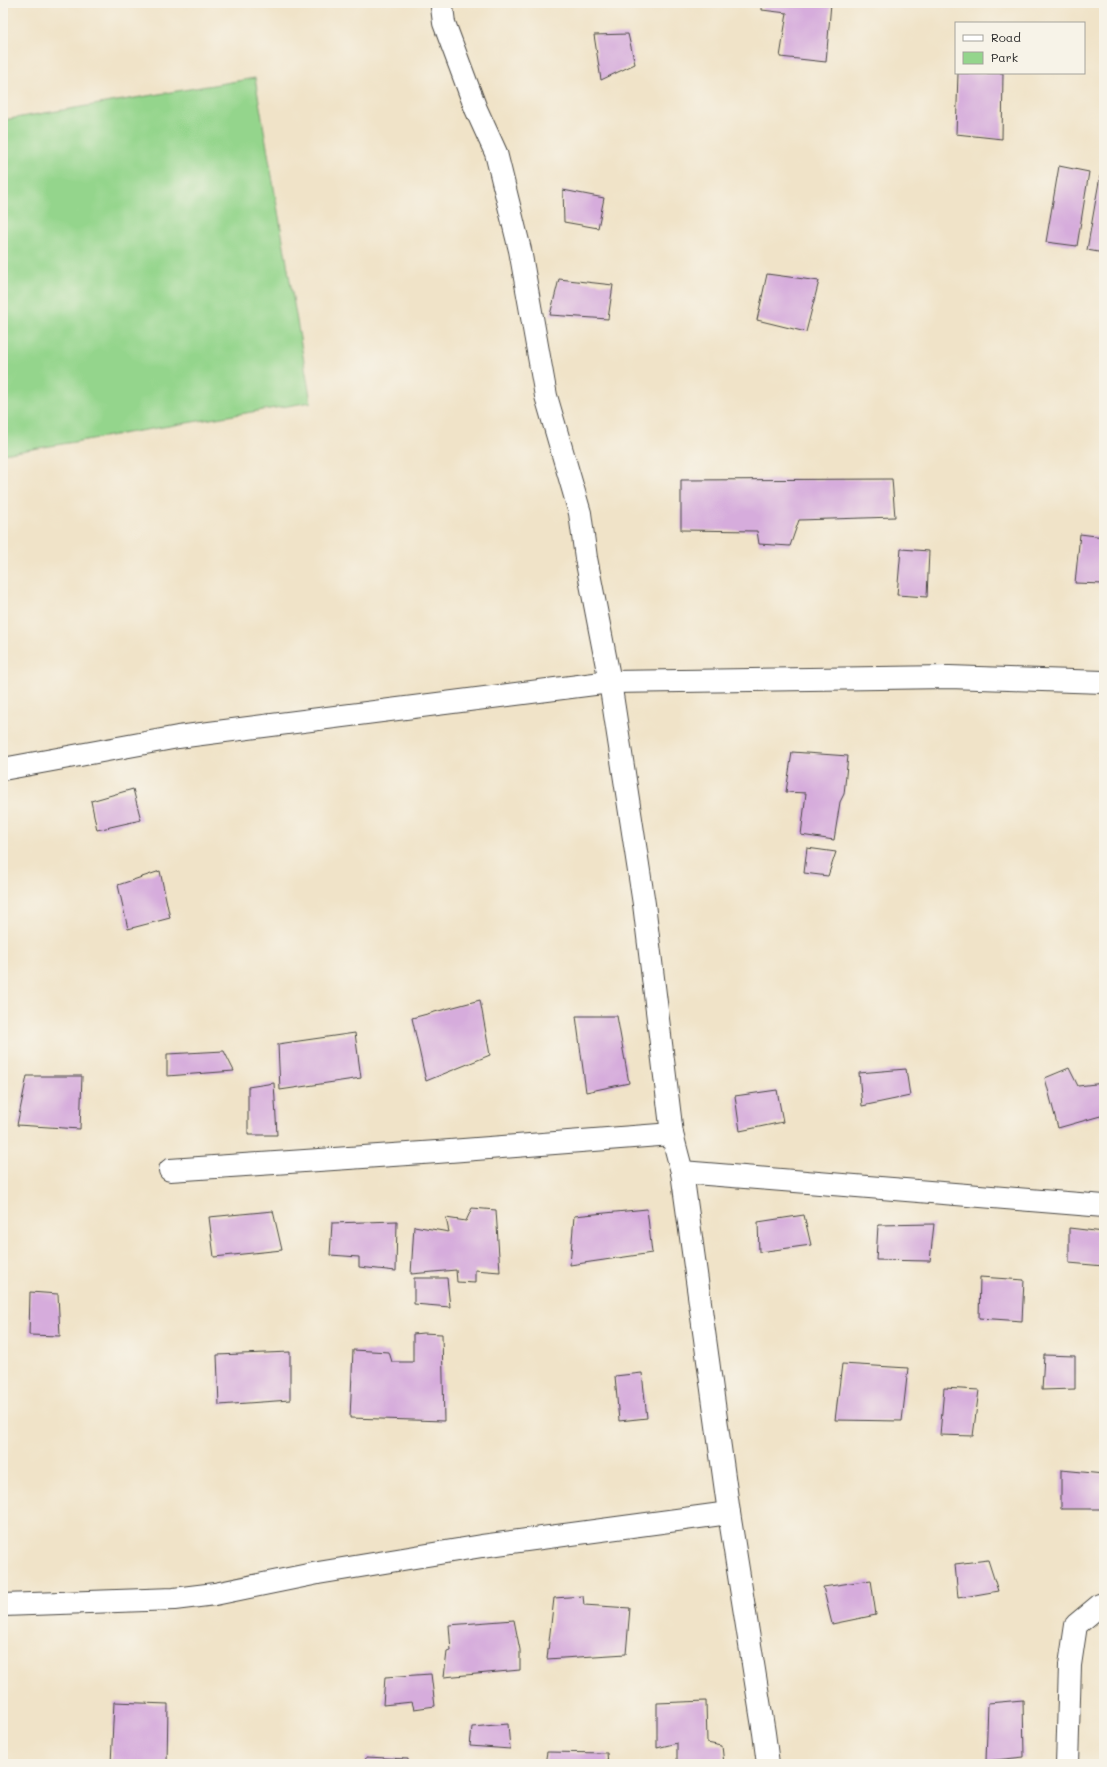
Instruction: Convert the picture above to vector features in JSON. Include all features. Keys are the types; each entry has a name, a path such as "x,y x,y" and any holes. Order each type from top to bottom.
{"street":[{"path":"443,3 444,23 476,109 496,153 518,242 546,396 580,513 586,558 610,682 644,904 672,1134 682,1172 729,1514 768,1764"},
{"path":"3,769 178,737 610,682 949,677 1104,682"},
{"path":"170,1170 429,1153 672,1134"},
{"path":"682,1172 1104,1206"},
{"path":"3,1605 174,1600 215,1594 318,1573 482,1546 729,1514"},
{"path":"1067,1764 1070,1664 1076,1625 1100,1605 1104,1604"}],"green space":[{"path":"255,78 311,402 3,454 3,120"}],"building":[{"path":"762,3 831,3 826,62 780,57 787,13 762,10"},
{"path":"628,34 635,64 601,80 594,35"},
{"path":"958,74 1003,74 1002,139 956,134"},
{"path":"1059,166 1089,172 1077,246 1046,242"},
{"path":"1100,176 1104,176 1104,253 1087,250"},
{"path":"563,190 604,198 598,228 564,222"},
{"path":"767,274 819,281 806,332 757,320"},
{"path":"559,279 613,285 608,319 550,315"},
{"path":"892,479 895,517 799,520 790,546 759,544 757,531 681,530 681,480"},
{"path":"1080,534 1104,537 1104,584 1075,583"},
{"path":"901,549 929,551 927,597 897,595"},
{"path":"792,752 848,756 844,794 840,802 834,840 801,835 806,793 786,792"},
{"path":"133,789 141,820 97,830 91,801"},
{"path":"807,848 836,852 828,876 804,873"},
{"path":"160,871 170,918 128,929 118,885"},
{"path":"480,1000 490,1055 426,1081 412,1018"},
{"path":"576,1016 617,1016 629,1083 586,1092"},
{"path":"355,1033 361,1078 280,1090 278,1044"},
{"path":"224,1051 234,1071 167,1076 167,1054"},
{"path":"1069,1068 1078,1086 1104,1083 1104,1115 1058,1128 1045,1078"},
{"path":"906,1069 910,1096 862,1106 859,1073"},
{"path":"27,1076 82,1076 80,1129 17,1125"},
{"path":"274,1083 277,1135 248,1135 248,1087"},
{"path":"777,1090 783,1122 740,1131 735,1096"},
{"path":"472,1208 496,1210 500,1272 475,1270 475,1283 457,1282 456,1270 411,1274 414,1226 449,1232 446,1218 466,1221"},
{"path":"647,1209 652,1253 570,1265 574,1216"},
{"path":"273,1211 282,1250 214,1257 209,1217"},
{"path":"804,1215 811,1245 759,1252 758,1222"},
{"path":"397,1221 396,1271 359,1267 359,1257 330,1255 332,1223"},
{"path":"934,1224 930,1261 876,1260 878,1225"},
{"path":"1069,1228 1104,1232 1104,1266 1069,1263"},
{"path":"980,1277 1024,1280 1022,1321 979,1318"},
{"path":"414,1278 447,1278 450,1307 414,1304"},
{"path":"30,1292 58,1294 60,1336 29,1335"},
{"path":"413,1334 442,1334 444,1421 350,1418 353,1350 389,1352 392,1362 413,1362"},
{"path":"290,1352 290,1400 219,1405 217,1355"},
{"path":"1044,1355 1075,1356 1075,1389 1042,1390"},
{"path":"842,1364 908,1368 902,1421 835,1420"},
{"path":"642,1373 647,1418 619,1421 615,1376"},
{"path":"944,1388 979,1390 973,1436 940,1435"},
{"path":"1061,1470 1104,1474 1104,1509 1061,1509"},
{"path":"988,1560 998,1591 958,1598 955,1564"},
{"path":"871,1580 876,1615 832,1624 823,1587"},
{"path":"583,1596 584,1605 630,1608 626,1654 547,1659 554,1598"},
{"path":"514,1620 520,1650 520,1670 444,1677 447,1652 451,1651 449,1625"},
{"path":"431,1674 435,1706 414,1709 412,1702 383,1705 385,1677"},
{"path":"1023,1700 1024,1757 986,1761 988,1703"},
{"path":"706,1701 707,1743 722,1746 724,1764 677,1764 677,1743 657,1748 657,1703"},
{"path":"114,1702 168,1704 167,1764 111,1764"},
{"path":"508,1724 510,1749 470,1746 472,1727"},
{"path":"547,1752 607,1753 608,1764 545,1764"},
{"path":"366,1757 408,1759 408,1764 365,1764"}]}
